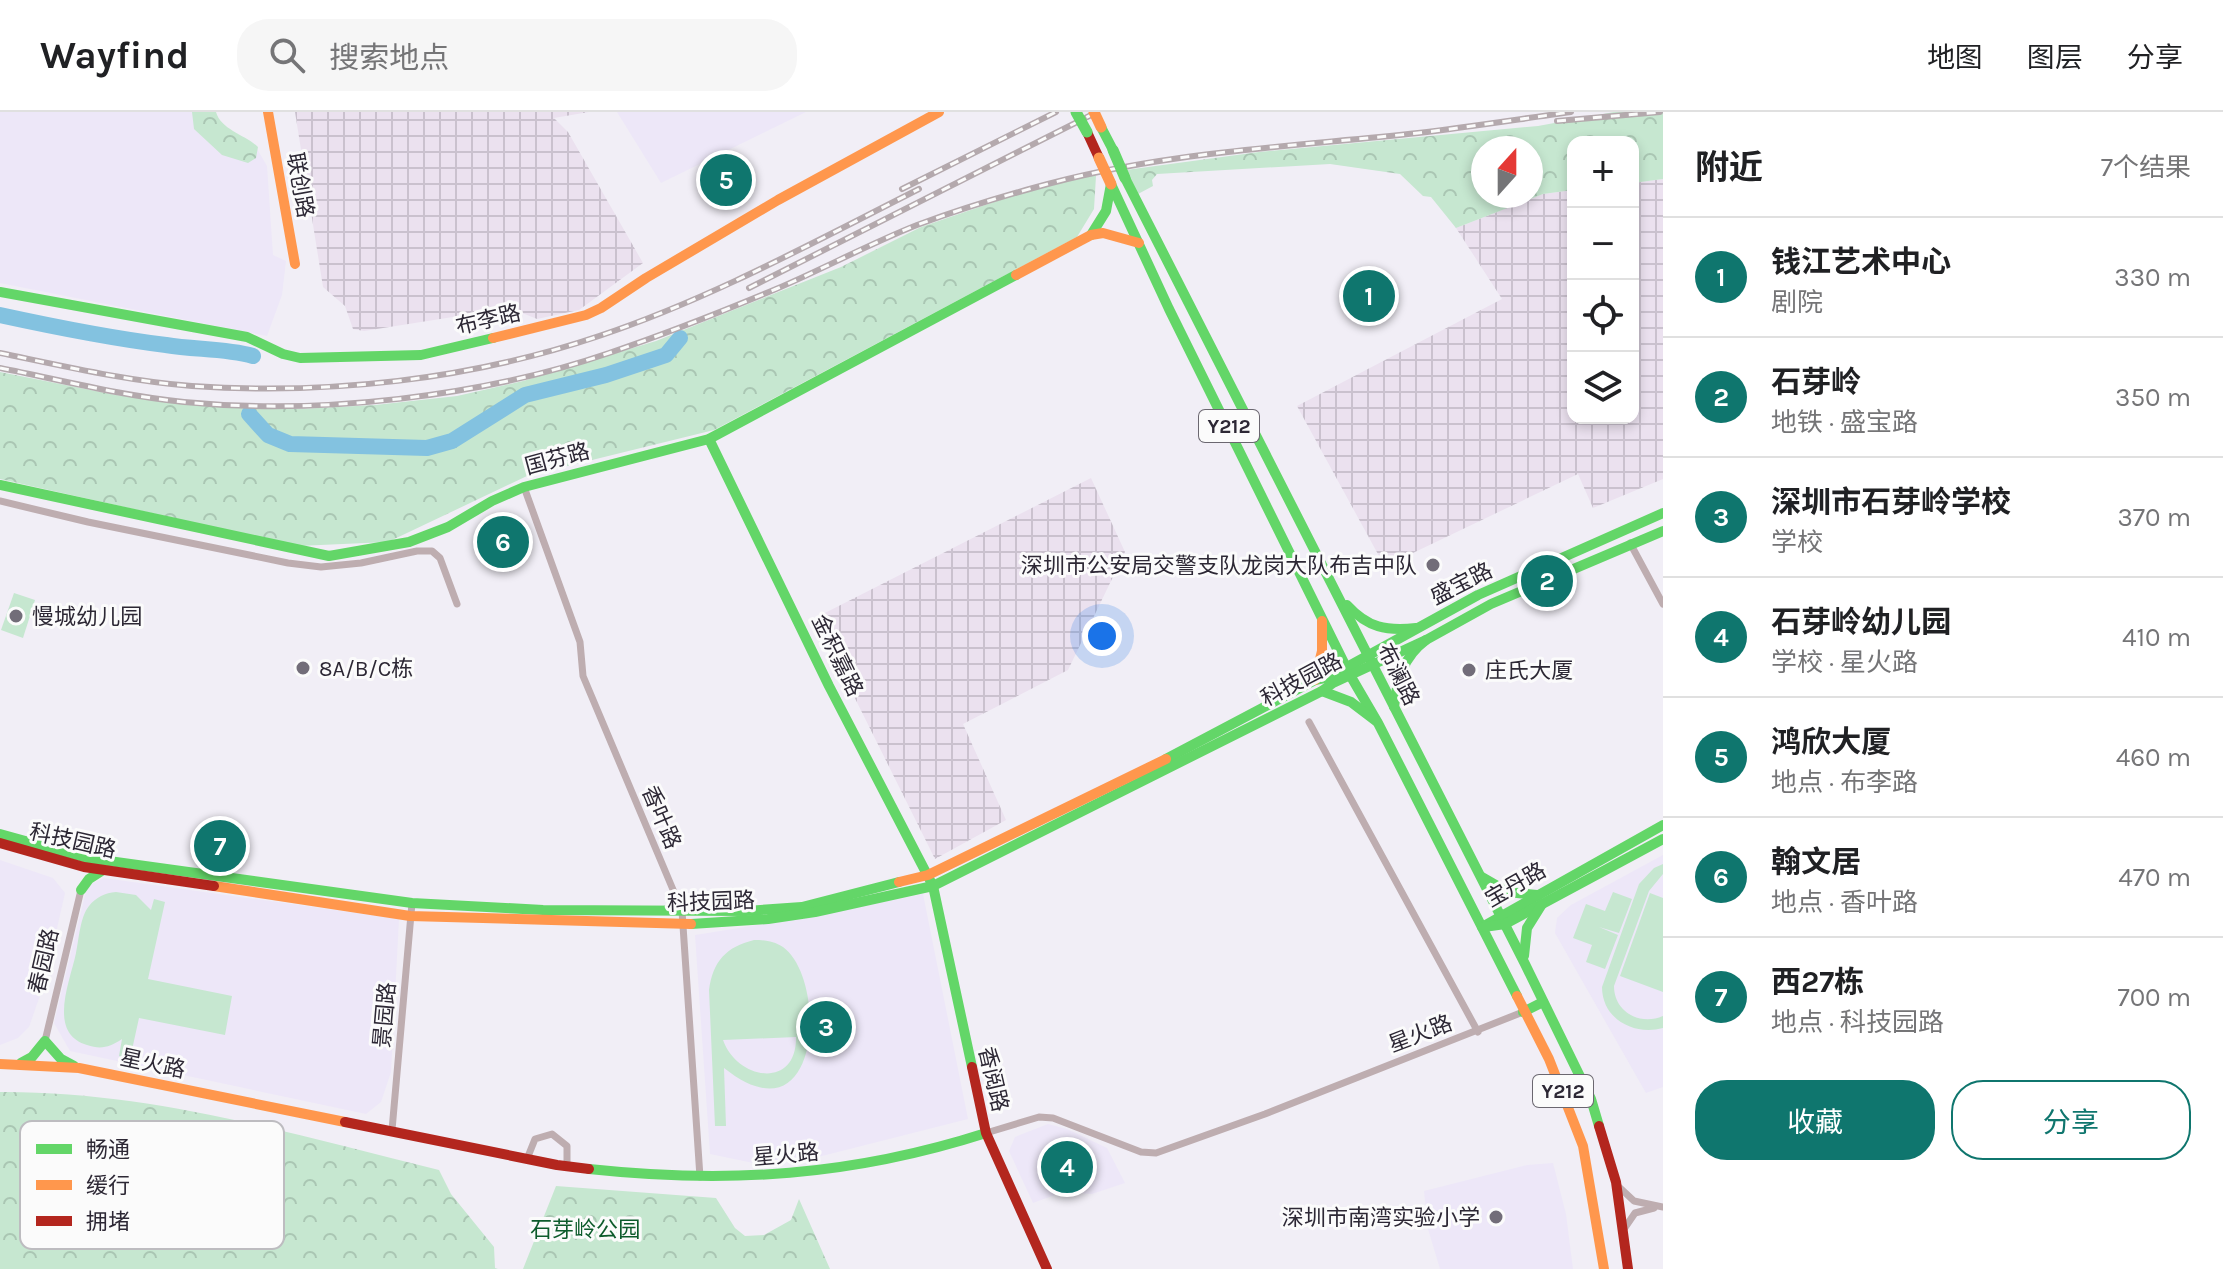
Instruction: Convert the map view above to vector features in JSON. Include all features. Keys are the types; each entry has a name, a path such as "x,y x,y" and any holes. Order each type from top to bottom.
{"main road":[{"name":"联创路","path":"268,112 295,264"},
{"name":"布李路","path":"0,292 247,337 283,354 300,358 421,355 517,333 601,308 778,200 939,112"},
{"name":"布澜路","path":"1076,112 1169,309 1348,672 1378,723 1555,1073 1583,1146 1604,1269"},
{"name":"布澜路","path":"1094,112 1591,1099 1616,1182 1628,1269"},
{"path":"1091,235 1106,211 1111,184"},
{"path":"1091,235 1103,233 1139,243"},
{"name":"国芬路","path":"0,485 329,556 409,542 448,527 492,501 524,487 709,439 1091,235"},
{"name":"金积嘉路","path":"709,439 829,686 931,881"},
{"name":"盛宝路","path":"1370,660 1416,628 1478,595 1663,513"},
{"name":"盛宝路","path":"1370,660 1426,640 1491,604 1663,531"},
{"path":"1332,587 1356,616 1373,628 1383,631 1416,628"},
{"path":"1315,680 1321,664 1323,616 1345,613"},
{"path":"1394,707 1403,664 1416,646 1426,640"},
{"name":"科技园路","path":"0,843 69,864 104,870 411,909 543,910 683,918 802,907 931,881 1322,691 1370,660"},
{"name":"科技园路","path":"931,881 1315,680 1348,672"},
{"path":"1322,691 1351,702 1378,723"},
{"name":"宝丹路","path":"1482,927 1502,920 1663,825"},
{"name":"科技园路","path":"0,834 87,858 411,909"},
{"name":"宝丹路","path":"1539,899 1663,839"},
{"path":"69,864 81,890 89,879 104,870"},
{"path":"1478,874 1498,889 1539,899 1523,938 1525,964"},
{"name":"香阅路","path":"931,881 986,1133 1047,1269"},
{"name":"星火路","path":"1523,1012 1543,1002"},
{"path":"17,1064 32,1057 45,1041 61,1059 79,1068"},
{"name":"星火路","path":"0,1064 79,1068 567,1167 625,1174 766,1178 805,1175 915,1154 986,1133"}],"street":[{"name":"香叶路","path":"524,487 580,642 583,676 683,918 700,1177"},
{"path":"0,501 88,522 321,567 432,551 440,558 457,604"},
{"path":"1630,543 1663,604"},
{"path":"1309,722 1478,1032"},
{"name":"春园路","path":"45,1041 81,890"},
{"name":"景园路","path":"392,1130 411,909"},
{"name":"星火路","path":"986,1133 1039,1117 1053,1118 1141,1152 1156,1153 1478,1032 1523,1012"},
{"path":"527,1159 528,1150 535,1139 552,1134 567,1146 567,1167"},
{"path":"1616,1182 1629,1198 1660,1207"},
{"path":"1624,1231 1635,1213 1660,1207"}],"shaded area":[{"path":"0,112 201,112 256,147 267,166 273,255 286,261 282,295 267,336 0,283"},
{"path":"295,112 589,112 554,118 568,132 643,263 579,310 537,319 510,308 364,331 353,329 345,306 323,287"},
{"path":"617,112 806,112 661,183"},
{"path":"1663,179 1663,479 1593,508 1578,474 1392,563 1385,561 1379,556 1297,406 1502,299 1456,228 1507,208 1543,208 1543,194 1567,191 1567,424 1639,424 1639,182"},
{"path":"1091,478 1125,552 1068,670 963,724 1006,820 935,859 815,618"},
{"path":"1663,855 1663,1087 1646,1093 1555,933 1557,918 1571,905"},
{"path":"0,860 53,878 65,893 45,981 29,1027 18,1038 0,1045"},
{"path":"104,878 399,919 391,1072 381,1102 366,1114 70,1051 54,1023 86,891"},
{"path":"923,894 968,1119 822,1156 758,1164 710,1154 695,935 815,916"},
{"path":"1048,1124 1067,1129 1107,1148 1125,1183 1092,1194 1063,1192 1033,1203 1009,1151 1015,1137"},
{"name":"深圳市南湾实验小学","path":"1553,1163 1566,1214 1573,1269 1440,1269 1428,1229 1424,1191 1527,1165"}],"green space":[{"path":"192,112 216,112 228,128 258,147 256,158 248,163 222,155 194,129"},
{"path":"1614,112 1663,112 1663,179 1639,182 1639,136 1567,136 1567,191 1543,194 1543,136 1471,136 1471,208 1507,208 1456,228 1431,197 1423,196 1400,174 1330,164 1157,174 1152,180 1153,186 1138,194 1126,170 1259,152 1538,126"},
{"path":"1091,172 1096,176 1094,209 1077,237 714,430 527,476 388,542 298,546 0,479 0,372 116,395 229,407 300,409 457,396 523,381 656,341 841,267 921,227 1061,179"},
{"name":"慢城幼儿园","path":"14,593 35,600 23,638 1,630"},
{"path":"1663,864 1663,874 1649,891 1614,986 1623,1010 1637,1018 1663,1016 1663,1028 1641,1029 1631,1027 1614,1016 1607,1008 1602,987 1639,884 1654,868"},
{"path":"1613,892 1632,899 1619,933 1599,927 1618,935 1605,969 1586,962 1592,945 1573,938 1586,904 1605,911"},
{"path":"1650,893 1663,898 1663,992 1620,976"},
{"path":"104,894 136,895 151,910 154,899 165,902 148,979 232,996 225,1035 139,1018 130,1059 119,1056 122,1039 105,1047 92,1047 75,1039 68,1030 64,1005 84,916 95,900"},
{"path":"754,940 783,947 797,965 807,990 810,1020 807,1049 798,1072 781,1086 757,1087 724,1068 726,1126 715,1126 711,980 722,957","holes":["796,1037 794,1054 787,1065 777,1072 753,1071 730,1054 723,1040"]},
{"path":"0,1092 111,1099 239,1121 20,1121 20,1249 284,1249 284,1131 439,1170 451,1194 494,1247 495,1268 498,1269 0,1269"},
{"name":"石芽岭公园","path":"556,1186 716,1198 735,1228 745,1236 764,1235 791,1220 799,1199 830,1269 523,1269"}],"waterway":[{"path":"0,315 124,339 253,356"},
{"path":"249,414 268,435 290,444 427,448 452,441 525,395 606,375 666,355 680,338"}],"railway":[{"path":"902,189 1056,112"},
{"path":"749,288 1097,112"},
{"path":"0,368 138,396 235,405 344,404 454,391 507,381 609,353 776,289 917,225 1003,196 1080,176 1176,158 1418,133 1571,112"},
{"path":"1557,121 1660,112"},
{"path":"0,353 119,377 192,386 346,386 449,374 550,351 681,305 919,189"}],"traffic: fast":[{"path":"1076,112 1087,132"},
{"path":"1101,127 1113,150"},
{"path":"1113,150 1125,178"},
{"path":"1125,178 1525,964 1591,1099 1599,1126"},
{"path":"1091,235 1106,211 1111,184"},
{"path":"1111,184 1169,309 1350,675 1378,723 1517,996"},
{"path":"0,485 329,556 409,542 448,527 492,501 524,487 709,439 1016,275"},
{"path":"0,292 247,337 283,354 300,358 421,355 493,338"},
{"path":"709,439 829,686 933,886 972,1067"},
{"path":"1166,759 1315,680 1329,677 1478,595 1663,513"},
{"path":"691,924 768,919 815,912 933,886 1333,683 1426,640 1491,604 1663,531"},
{"path":"1347,605 1362,619 1378,626 1416,628"},
{"path":"1394,707 1402,670 1426,640"},
{"path":"1322,691 1351,702 1376,721"},
{"path":"1482,927 1663,825"},
{"path":"0,834 87,858 412,903 543,910 746,911 802,907 899,882"},
{"path":"1484,927 1505,924 1663,839"},
{"path":"81,890 89,879 103,870"},
{"path":"1482,877 1508,892 1537,895"},
{"path":"1524,956 1527,928 1542,904"},
{"path":"1523,1012 1543,1002"},
{"path":"21,1063 32,1057 45,1041 61,1059 74,1066"},
{"path":"589,1169 691,1176 790,1173 887,1159 986,1133"}],"traffic: slow":[{"path":"268,112 295,264"},
{"path":"493,338 586,315 601,308 778,200 939,112"},
{"path":"1094,112 1101,127"},
{"path":"1099,158 1111,184"},
{"path":"1016,275 1091,235 1103,233 1139,243"},
{"path":"1315,680 1322,651 1322,621"},
{"path":"899,882 928,875 1166,759"},
{"path":"214,886 410,916 691,924"},
{"path":"1517,996 1549,1059 1583,1146 1604,1269"},
{"path":"0,1064 79,1068 345,1122"}],"traffic: jam":[{"path":"1087,132 1099,158"},
{"path":"0,843 84,867 214,886"},
{"path":"972,1067 986,1133 1047,1269"},
{"path":"345,1122 589,1169"},
{"path":"1599,1126 1616,1182 1628,1269"}],"place":[{"name":"鸿欣大厦","path":"726,180"},
{"name":"钱江艺术中心","path":"1369,296"},
{"name":"翰文居","path":"503,542"},
{"name":"深圳市公安局交警支队龙岗大队布吉中队","path":"1433,565"},
{"name":"石芽岭","path":"1547,581"},
{"name":"慢城幼儿园","path":"16,616"},
{"name":"8A/B/C栋","path":"303,668"},
{"name":"庄氏大厦","path":"1469,670"},
{"name":"西27栋","path":"220,846"},
{"name":"深圳市石芽岭学校","path":"826,1027"},
{"name":"石芽岭幼儿园","path":"1067,1167"},
{"name":"深圳市南湾实验小学","path":"1496,1217"}]}
